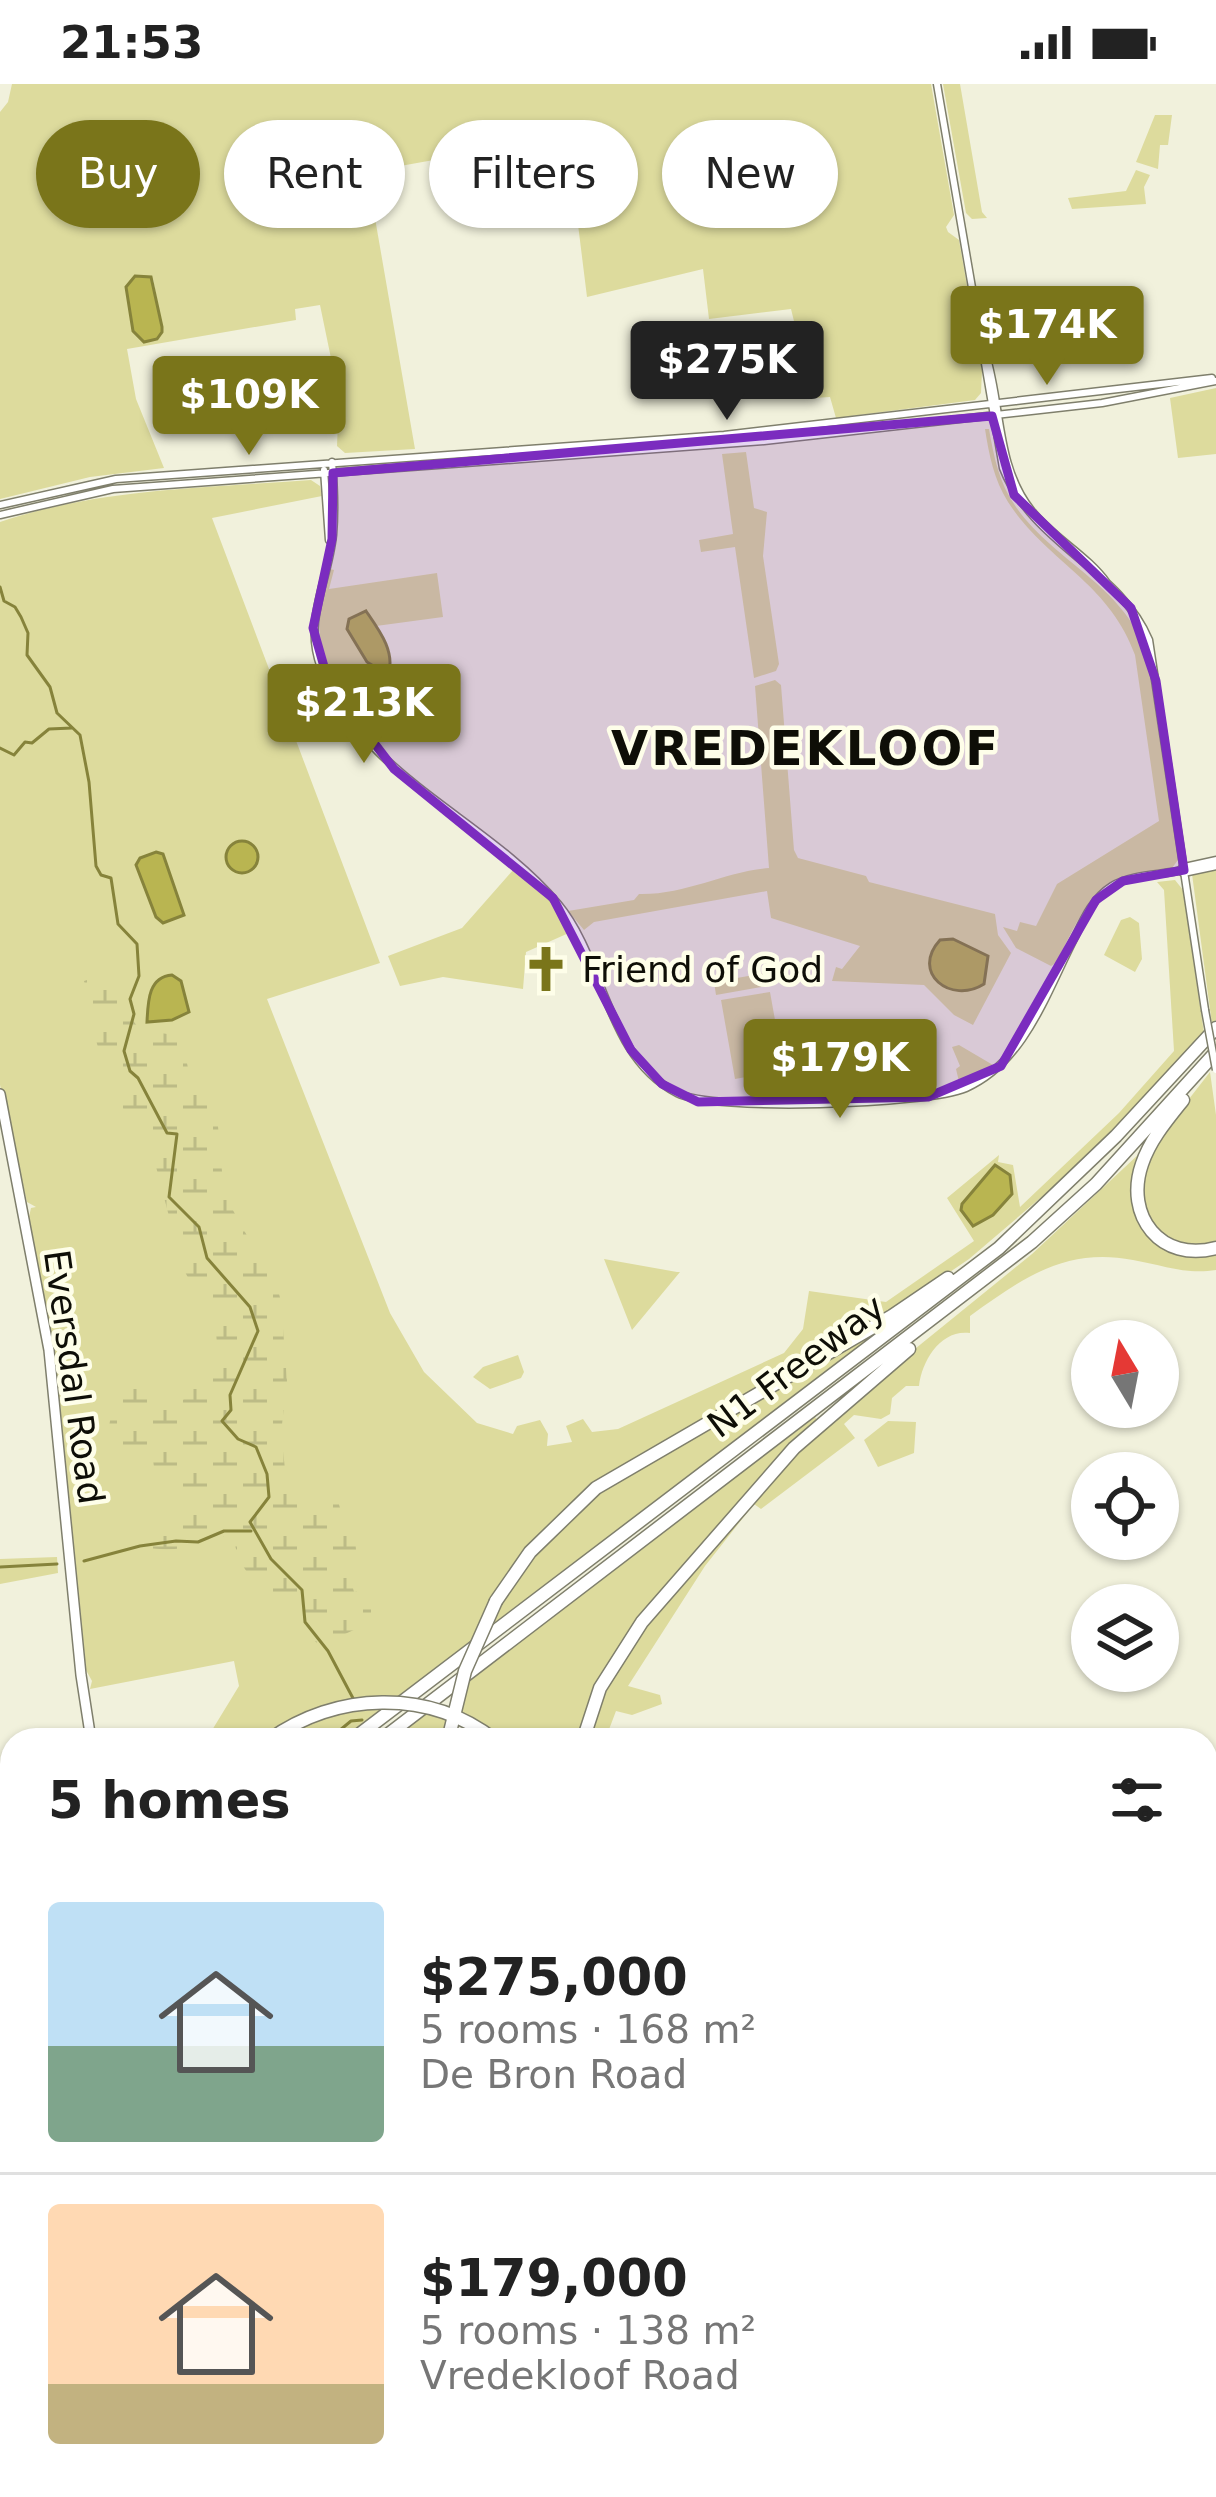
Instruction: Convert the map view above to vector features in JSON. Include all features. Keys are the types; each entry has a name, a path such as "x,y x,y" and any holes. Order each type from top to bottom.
{"highway":[{"path":"1184,870 1216,863"},
{"name":"N1 Freeway","path":"368,1728 1035,1217 1216,1028"},
{"path":"1213,1062 1150,1145 1136,1198 1147,1227 1163,1243 1188,1251 1216,1248"},
{"name":"N1 Freeway","path":"396,1728 967,1295 1076,1203 1213,1062"},
{"path":"451,1728 465,1671 496,1601 530,1552 596,1488 892,1316 1035,1217"},
{"path":"587,1728 600,1688 627,1640 749,1495 808,1434 967,1295"},
{"path":"291,1728 314,1715 375,1702 419,1705 473,1728"}],"main road":[{"name":"Eversdal Road","path":"0,1094 52,1371 89,1728"}],"street":[{"path":"937,84 1003,468 1022,508 1132,608 1149,640 1213,1062"},
{"path":"0,505 116,479 724,435 1216,379"},
{"path":"0,515 113,489 706,446 1130,399 1216,379"},
{"path":"328,463 329,550 314,607 313,632 318,659 332,689 394,769 443,802 558,904 633,1052 662,1084 689,1099 722,1104 928,1097 970,1086 1001,1066 1019,1046 1096,900 1123,881 1184,870"}],"highlighted area":[{"path":"992,416 1014,495 1131,608 1156,681 1184,870 1123,881 1096,900 1001,1066 928,1097 698,1102 662,1084 631,1050 553,898 394,769 329,684 313,628 332,539 333,473"}],"green space":[{"path":"12,84 931,84 954,215 946,227 959,240 982,371 981,393 975,400 836,418 830,397 813,398 791,309 709,319 703,269 587,297 578,228 638,228 638,120 429,120 429,161 405,165 405,120 224,120 224,228 377,228 415,449 345,453 337,446 339,397 320,305 295,309 296,320 127,349 136,399 164,468 90,477 0,499 0,112","holes":["153,279 162,327 131,320 126,286"]},
{"path":"943,84 960,84 982,212 987,218 972,219 966,213"},
{"path":"1155,115 1172,115 1168,145 1160,145 1158,169 1136,162"},
{"path":"1136,170 1150,175 1144,187 1146,204 1072,209 1068,198 1126,191"},
{"path":"1216,388 1216,454 1178,458 1170,398"},
{"path":"985,429 989,429 1001,479 1016,507 1108,595 1139,635 1148,660 1178,860 1172,868 1124,878 1096,894 1051,966 1016,948 1003,927 1017,931 1020,922 1036,926 1057,884 1159,821 1135,655 1124,630 1094,590 1041,541 1008,502 993,467"},
{"path":"746,452 754,508 767,512 763,556 779,664 776,671 754,678 735,547 701,552 699,540 733,534 722,454"},
{"path":"311,480 320,486 322,496 212,518 380,963 267,999 390,1313 424,1372 477,1423 513,1434 517,1426 540,1420 548,1434 547,1446 572,1442 566,1426 583,1419 592,1432 618,1429 784,1353 803,1329 809,1291 886,1302 974,1241 947,1198 999,1155 998,1162 1013,1165 1020,1207 1119,1113 1174,1051 1164,890 1157,882 1175,880 1183,890 1204,1033 1079,1165 969,1259 894,1310 642,1453 578,1496 529,1545 495,1592 469,1644 398,1698 331,1704 281,1728 213,1728 239,1686 234,1661 90,1689 55,1355 29,1217 36,1207 27,1202 0,1085 0,522 76,502"},
{"path":"330,569 334,570 329,589 437,573 443,617 376,626 366,612 388,674 391,666 396,693 410,708 375,735 340,692 324,656 320,617"},
{"path":"775,680 781,685 798,858 866,876 869,882 995,914 998,935 1011,953 973,1025 954,1015 924,985 832,981 836,967 842,969 860,946 771,918 767,891 594,922 584,930 568,911 769,868 755,686"},
{"path":"1216,866 1216,1020 1212,1024 1192,874"},
{"path":"514,869 551,902 571,932 526,952 523,989 443,977 400,986 388,956 462,928"},
{"path":"1130,917 1139,923 1142,959 1135,972 1104,955 1121,920"},
{"path":"765,973 767,986 716,995 714,982"},
{"path":"100,976 140,1030 181,1036 188,1068 210,1089 224,1194 262,1263 275,1277 287,1381 281,1433 285,1469 300,1488 338,1501 339,1524 355,1538 354,1592 371,1590 371,1622 319,1646 299,1618 249,1575 234,1540 226,1535 184,1548 140,1546 166,1521 188,1518 195,1512 195,1502 181,1491 157,1487 153,1460 139,1452 123,1456 115,1449 109,1432 115,1404 124,1386 133,1385 165,1410 183,1400 218,1356 216,1332 182,1266 148,1136 127,1127 122,1103 134,1088 131,1083 118,1082 98,1046 84,981"},
{"path":"770,992 784,1070 735,1079 721,1000"},
{"path":"959,1045 993,1065 960,1086 956,1069 960,1066 952,1047"},
{"path":"1210,1072 1216,1115 1216,1245 1189,1248 1154,1232 1138,1196 1154,1144"},
{"path":"1140,1153 1134,1194 1158,1242 1216,1251 1216,1270 1086,1258 1027,1278 970,1316 970,1333 950,1336 935,1348 919,1386 906,1386 892,1398 890,1414 881,1419 854,1415 844,1424 855,1438 761,1509 754,1504 705,1566 628,1686 660,1695 662,1704 632,1715 616,1711 610,1728 590,1728 627,1647 784,1463 1032,1254"},
{"path":"604,1259 677,1272 680,1272 632,1330"},
{"path":"893,1320 484,1632 503,1596 541,1544 602,1489"},
{"path":"518,1355 524,1372 521,1378 490,1389 473,1377 483,1367"},
{"path":"815,1417 818,1422 628,1635 585,1728 483,1728 457,1712 465,1682"},
{"path":"888,1421 916,1422 914,1453 878,1467 864,1440"},
{"path":"57,1557 58,1573 0,1584 0,1559"},
{"path":"387,1706 358,1728 300,1728 332,1712"},
{"path":"426,1713 446,1719 445,1728 406,1728"}],"shaded area":[{"path":"135,276 151,277 162,327 157,339 144,342 133,331 126,287"},
{"path":"366,611 388,650 388,675 367,662 347,629 349,619"},
{"path":"242,841 253,846 258,857 253,868 242,873 231,868 226,857 231,846"},
{"path":"163,854 184,915 163,923 156,917 136,865 140,858"},
{"path":"953,939 988,956 984,984 959,991 932,974 932,952 940,940"},
{"path":"172,975 181,981 189,1012 172,1020 147,1022 154,985"},
{"path":"995,1165 1010,1175 1012,1194 993,1215 973,1226 962,1204"}],"waterway":[{"path":"0,587 4,601 21,617 28,633 27,655 50,687 57,713 80,735 96,866 101,875 111,878 118,924 137,944 139,976 130,999 134,1014 124,1051 130,1071 167,1133 177,1134 169,1197 199,1227 207,1258 250,1307 258,1331 230,1395 231,1410 222,1421 238,1439 256,1447 267,1474 269,1497 250,1522 271,1559 302,1590 305,1622 328,1651 355,1702"},
{"path":"0,748 14,755 25,742 32,743 49,729 72,728"},
{"path":"84,1561 140,1546 198,1542 224,1531 251,1531"},
{"path":"0,1567 57,1564"},
{"path":"343,1728 362,1720"}],"place":[{"name":"Friend of God","path":"546,969"}],"district":[{"name":"VREDEKLOOF","path":"806,748"}]}
